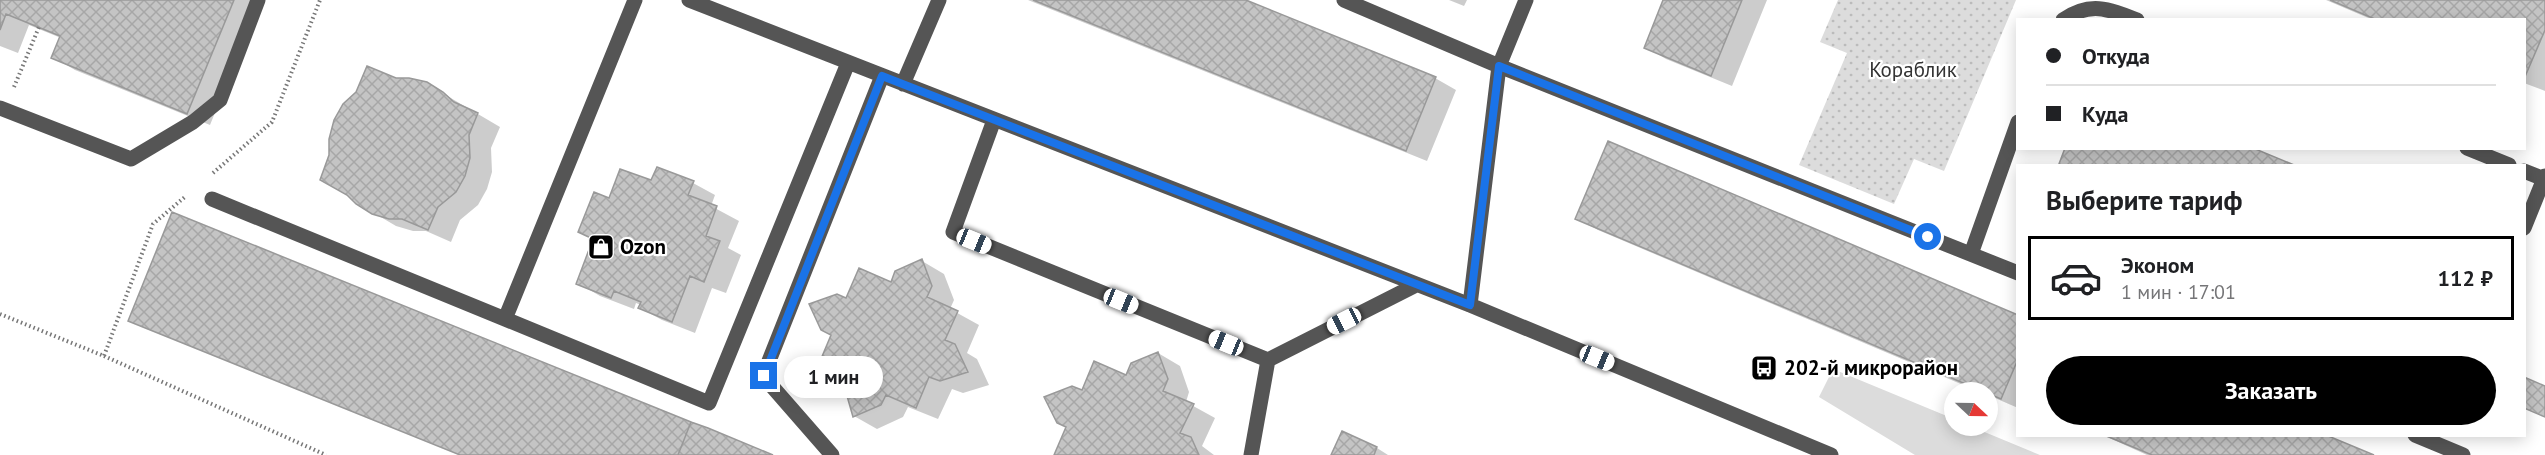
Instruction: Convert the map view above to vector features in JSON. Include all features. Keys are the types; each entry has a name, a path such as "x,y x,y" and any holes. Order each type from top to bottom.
{"street":[{"path":"2,109 131,159 193,122 220,100 258,0"},
{"path":"505,319 635,0"},
{"path":"689,0 1470,305 1831,455"},
{"path":"903,84 939,0"},
{"path":"1344,0 1499,66 2016,272"},
{"path":"1470,305 1499,66 1526,0"},
{"path":"2066,18 2078,9 2109,8 2132,18"},
{"path":"212,199 709,403 848,63"},
{"path":"832,455 764,376 882,76"},
{"path":"994,120 953,232 1268,360 1416,285"},
{"path":"1971,254 2016,128"},
{"path":"2472,150 2507,164"},
{"path":"2526,172 2544,177 2526,223"},
{"path":"1251,455 1268,360"},
{"path":"2425,437 2441,440 2463,455"}],"path":[{"path":"204,180 272,122 320,0"},
{"path":"2,109 39,27"},
{"path":"104,356 153,224 187,195"},
{"path":"0,314 104,356 326,455"}],"green space":[{"name":"Кораблик","path":"1838,0 2016,0 1944,171 1914,159 1894,204 1799,165 1847,53 1820,42"},
{"path":"1833,369 1944,415 1944,436 1994,436 2040,455 1915,455 1819,397"}],"building":[{"path":"0,0 234,0 187,114 51,58 60,36 6,14 0,30"},
{"path":"1033,0 1246,0 1436,77 1406,151"},
{"path":"1663,0 1742,0 1711,76 1644,48"},
{"path":"2330,0 2545,0 2545,30 2526,74 2526,18 2372,18"},
{"path":"367,66 396,78 427,82 454,102 478,113 469,135 470,158 465,176 456,192 438,207 428,230 402,219 389,219 372,214 347,195 320,180 329,155 329,139 334,120 343,104 356,92"},
{"path":"1608,141 2016,314 2016,364 2001,399 1998,398 1998,382 1961,382 1575,219"},
{"path":"2064,150 2258,150 2292,164 2059,164"},
{"path":"657,167 694,181 688,195 717,206 706,236 720,241 704,282 690,276 672,322 638,308 641,302 614,291 611,298 576,284 593,239 578,232 594,192 609,198 620,169 651,180"},
{"path":"172,212 691,422 678,455 460,455 128,321"},
{"path":"922,259 932,286 927,297 958,311 945,340 955,344 968,372 940,381 929,377 916,408 886,395 881,405 853,417 845,389 849,379 818,366 831,335 821,330 809,304 837,294 846,298 859,268 891,282 895,271"},
{"path":"1158,352 1168,379 1163,391 1194,404 1180,433 1191,437 1199,455 1054,455 1066,427 1057,423 1044,397 1072,386 1082,390 1094,361 1126,375 1131,363"},
{"path":"2526,378 2545,386 2545,417 2526,409"},
{"path":"691,422 708,428 773,455 678,455"},
{"path":"1342,431 1377,447 1374,455 1331,455"},
{"path":"2109,437 2331,437 2374,455 2152,455"}],"place":[{"name":"Ozon","path":"601,247"},
{"name":"202-й микрорайон","path":"1764,368"}],"route":[{"path":"764,376 882,76 1470,305 1499,66 1928,237"}]}
